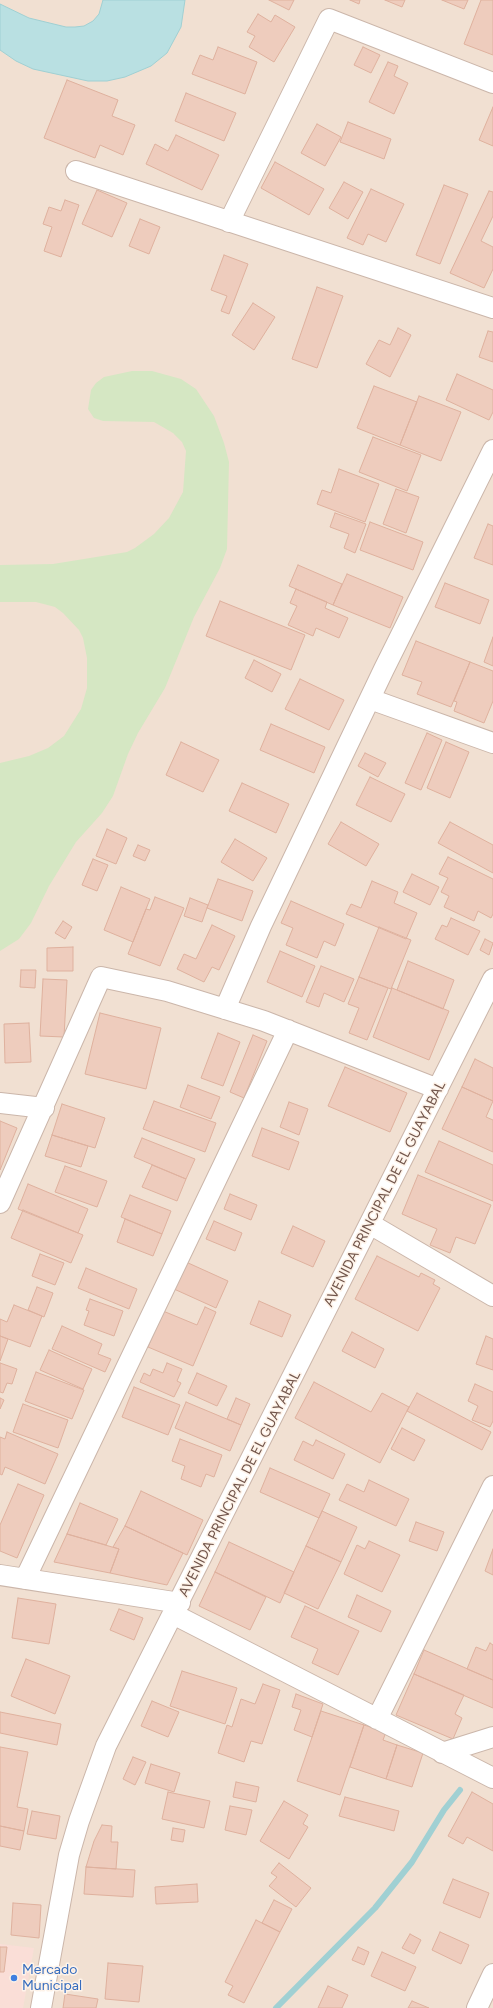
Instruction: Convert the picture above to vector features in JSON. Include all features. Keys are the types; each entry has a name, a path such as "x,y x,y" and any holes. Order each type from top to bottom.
{"street":[{"path":"229,222 329,19 493,83"},
{"path":"76,171 493,308"},
{"path":"226,1009 261,926 370,699 493,450"},
{"path":"370,699 493,743"},
{"path":"0,1203 44,1108 101,977 167,992 226,1009 288,1030 438,1089"},
{"name":"AVENIDA PRINCIPAL DE EL GUAYABAL","path":"41,2008 69,1855 81,1814 106,1746 493,979"},
{"path":"25,1579 288,1030"},
{"path":"0,1103 44,1108"},
{"path":"370,1224 493,1296"},
{"path":"377,1719 493,1486"},
{"path":"0,1575 176,1609 377,1719 493,1778"},
{"path":"442,1753 493,1737"},
{"path":"477,2008 493,1974"}],"shaded area":[{"path":"0,0 493,0 493,2008 0,2008"},
{"name":"Mercado Municipal","path":"0,1944 34,1948 23,2008 0,2008"}],"green space":[{"path":"132,371 152,371 181,379 196,389 214,416 229,462 227,549 220,568 194,617 165,688 138,733 128,754 113,796 102,813 76,842 49,886 31,923 19,939 0,951 0,763 29,756 48,748 64,736 81,709 87,688 87,658 83,638 79,630 63,613 55,607 36,602 0,602 0,565 53,564 127,552 154,534 169,518 183,492 186,451 182,442 173,433 154,422 103,421 94,418 88,409 91,390 96,383 104,377"}],"water":[{"path":"103,0 185,0 181,27 167,53 151,66 125,77 107,81 88,81 33,69 16,61 0,50 0,4 29,18 66,27 75,27 84,26 93,21 99,14"}],"building":[{"path":"269,0 294,0 289,10"},
{"path":"350,0 360,0 359,4"},
{"path":"385,0 405,0 402,7"},
{"path":"442,0 468,0 464,9"},
{"path":"481,0 493,0 493,55 464,44"},
{"path":"258,14 271,22 275,15 295,27 274,62 249,47 255,36 247,32"},
{"path":"218,47 257,62 245,94 192,74 200,55 213,60"},
{"path":"363,47 380,55 371,73 354,65"},
{"path":"388,62 398,66 394,76 408,83 394,114 369,102"},
{"path":"67,80 118,100 112,116 135,125 123,155 100,145 95,158 44,138"},
{"path":"186,93 236,113 224,141 175,121"},
{"path":"493,107 493,146 479,140"},
{"path":"348,122 391,139 384,159 340,142"},
{"path":"317,124 341,137 325,166 301,153"},
{"path":"176,135 219,155 202,190 146,164 155,144 168,151"},
{"path":"275,162 324,189 309,215 261,188"},
{"path":"344,182 363,192 348,219 329,208"},
{"path":"444,185 468,194 440,264 416,255"},
{"path":"371,189 404,204 386,242 368,234 363,245 347,238"},
{"path":"97,190 127,203 112,237 82,224"},
{"path":"489,191 493,192 493,216 481,241 493,247 493,269 484,288 450,273"},
{"path":"65,200 79,205 61,257 44,251 52,227 43,224 49,207 61,211"},
{"path":"140,219 160,227 149,254 129,246"},
{"path":"224,255 248,264 229,314 221,311 227,296 211,290"},
{"path":"317,287 343,296 317,368 292,359"},
{"path":"253,303 275,317 254,350 232,335"},
{"path":"398,328 411,335 390,377 366,364 379,340 390,345"},
{"path":"488,331 493,332 493,362 479,357"},
{"path":"457,374 493,390 493,412 489,420 446,400"},
{"path":"374,386 417,402 400,445 357,428"},
{"path":"419,396 461,412 441,461 400,445"},
{"path":"373,437 421,455 407,491 359,472"},
{"path":"339,469 379,484 365,522 317,504 322,490 331,493"},
{"path":"396,489 419,497 406,533 383,524"},
{"path":"335,513 366,524 355,553 344,548 349,534 330,527"},
{"path":"370,522 423,542 413,570 360,550"},
{"path":"488,524 493,526 493,565 474,558"},
{"path":"298,565 342,584 333,605 289,586"},
{"path":"347,574 403,597 390,628 333,605"},
{"path":"445,583 489,600 480,624 435,607"},
{"path":"296,589 327,602 325,608 348,618 339,638 316,628 313,636 288,625 297,606 290,603"},
{"path":"220,601 305,635 291,670 206,636"},
{"path":"493,637 493,666 484,662"},
{"path":"416,641 470,662 451,707 417,694 422,682 402,675"},
{"path":"254,660 281,674 272,692 245,678"},
{"path":"470,662 493,671 493,701 484,723 454,711 457,702 454,701"},
{"path":"300,679 344,700 329,730 285,709"},
{"path":"271,724 325,747 314,773 260,750"},
{"path":"427,733 442,740 421,790 405,783"},
{"path":"181,742 219,760 203,792 166,775"},
{"path":"446,742 469,752 450,798 427,788"},
{"path":"365,753 386,763 378,777 358,766"},
{"path":"370,777 405,794 391,822 356,805"},
{"path":"242,783 289,804 276,833 229,811"},
{"path":"341,822 379,844 366,866 328,844"},
{"path":"450,822 493,845 493,873 438,843"},
{"path":"107,829 127,838 116,864 96,856"},
{"path":"235,839 267,858 253,881 221,862"},
{"path":"138,845 150,850 145,861 133,856"},
{"path":"448,857 493,879 493,914 491,918 478,911 474,921 444,907 449,896 441,892 448,878 439,874"},
{"path":"93,859 108,865 97,891 82,885"},
{"path":"412,874 439,887 430,905 403,892"},
{"path":"218,879 253,891 242,921 207,908"},
{"path":"372,881 398,892 394,903 417,913 406,939 346,914 351,904 361,908"},
{"path":"121,887 150,899 133,942 104,930"},
{"path":"155,897 184,908 160,966 128,954 146,909 150,910"},
{"path":"190,898 208,905 202,922 184,916"},
{"path":"291,901 344,924 335,946 324,941 317,958 286,945 293,928 281,923"},
{"path":"451,918 480,931 468,955 435,939 442,925 447,927"},
{"path":"63,921 72,927 65,939 55,933"},
{"path":"212,925 235,936 219,970 212,967 204,982 177,969 184,954 196,959"},
{"path":"379,927 411,940 391,989 359,977"},
{"path":"485,939 493,943 489,955 480,950"},
{"path":"73,947 73,971 47,971 47,948"},
{"path":"280,951 315,966 302,997 267,982"},
{"path":"408,961 454,980 443,1009 397,990"},
{"path":"321,966 354,979 344,1002 324,993 319,1007 306,1002"},
{"path":"21,970 36,970 35,988 20,987"},
{"path":"359,977 388,988 367,1040 349,1033 359,1008 348,1004"},
{"path":"43,979 67,980 64,1037 40,1036"},
{"path":"392,988 449,1011 429,1060 373,1037"},
{"path":"100,1013 161,1028 146,1089 85,1074"},
{"path":"29,1023 31,1062 5,1063 4,1024"},
{"path":"218,1033 240,1042 223,1086 201,1078"},
{"path":"253,1035 267,1041 244,1098 230,1092"},
{"path":"475,1059 493,1068 493,1101 462,1087"},
{"path":"345,1067 407,1093 390,1132 328,1106"},
{"path":"188,1085 220,1097 211,1119 180,1107"},
{"path":"462,1087 493,1101 486,1117 493,1120 493,1152 442,1129"},
{"path":"154,1101 216,1123 205,1152 143,1129"},
{"path":"289,1102 308,1109 299,1135 280,1127"},
{"path":"62,1104 105,1118 95,1148 52,1135"},
{"path":"0,1121 17,1128 0,1170"},
{"path":"262,1128 299,1142 289,1170 252,1156"},
{"path":"52,1135 88,1146 81,1167 45,1156"},
{"path":"142,1138 195,1159 186,1179 134,1157"},
{"path":"439,1141 493,1165 493,1201 425,1172"},
{"path":"152,1165 186,1179 177,1201 142,1187"},
{"path":"65,1166 107,1181 97,1207 55,1192"},
{"path":"418,1175 491,1205 475,1244 456,1237 450,1253 430,1245 437,1229 402,1214"},
{"path":"28,1184 88,1209 78,1233 18,1209"},
{"path":"230,1194 257,1205 251,1220 224,1209"},
{"path":"130,1195 171,1211 162,1234 121,1217"},
{"path":"23,1210 83,1235 71,1263 11,1238"},
{"path":"125,1219 162,1234 153,1256 117,1242"},
{"path":"214,1221 242,1233 235,1251 206,1239"},
{"path":"293,1226 325,1241 313,1267 281,1253"},
{"path":"40,1254 64,1263 55,1285 32,1276"},
{"path":"377,1256 419,1277 421,1273 435,1280 433,1284 440,1288 418,1331 355,1299"},
{"path":"186,1262 228,1281 216,1308 174,1289"},
{"path":"86,1268 137,1289 129,1309 78,1288"},
{"path":"37,1287 53,1293 44,1317 28,1310"},
{"path":"90,1299 123,1311 114,1336 84,1325 89,1311 86,1310"},
{"path":"259,1301 291,1315 282,1337 250,1324"},
{"path":"14,1305 42,1316 30,1347 0,1336 0,1319 7,1322"},
{"path":"205,1307 216,1312 193,1366 148,1347 163,1311 197,1325"},
{"path":"62,1326 102,1344 98,1354 111,1359 105,1372 52,1349"},
{"path":"352,1332 384,1349 375,1368 342,1351"},
{"path":"0,1336 8,1339 0,1361"},
{"path":"486,1336 493,1339 493,1370 476,1364"},
{"path":"49,1350 92,1369 83,1389 40,1370"},
{"path":"0,1363 17,1369 12,1384 7,1383 3,1393 0,1392"},
{"path":"167,1363 182,1369 177,1381 181,1383 174,1397 140,1382 144,1373 150,1376 153,1369 163,1373"},
{"path":"36,1372 84,1390 72,1419 25,1401"},
{"path":"197,1373 227,1386 217,1406 188,1393"},
{"path":"314,1382 371,1412 382,1393 409,1407 380,1463 295,1418"},
{"path":"475,1384 493,1392 493,1421 490,1427 472,1420 478,1406 468,1401"},
{"path":"134,1387 180,1405 168,1435 122,1417"},
{"path":"417,1393 491,1432 482,1450 407,1411"},
{"path":"0,1398 4,1400 0,1409"},
{"path":"236,1398 250,1404 241,1425 227,1419"},
{"path":"186,1402 241,1425 230,1451 175,1428"},
{"path":"23,1404 68,1420 58,1448 13,1432"},
{"path":"402,1428 425,1440 414,1461 391,1449"},
{"path":"7,1432 58,1454 45,1484 5,1467 2,1475 0,1474 0,1437 5,1439"},
{"path":"180,1439 222,1455 214,1477 206,1474 201,1487 181,1479 185,1466 172,1461"},
{"path":"316,1440 345,1454 333,1479 294,1460 303,1441 313,1446"},
{"path":"270,1468 330,1494 319,1518 260,1492"},
{"path":"369,1480 409,1499 396,1526 339,1500 347,1484 364,1492"},
{"path":"18,1484 44,1495 17,1558 0,1551 0,1525"},
{"path":"141,1491 203,1520 187,1555 125,1526"},
{"path":"80,1503 118,1519 106,1545 67,1534"},
{"path":"322,1511 357,1527 341,1562 306,1546"},
{"path":"416,1522 444,1532 437,1551 409,1541"},
{"path":"125,1526 183,1553 167,1585 110,1573 119,1549 113,1547"},
{"path":"67,1534 119,1549 110,1573 54,1562"},
{"path":"369,1541 400,1555 382,1592 344,1574 357,1545 365,1549"},
{"path":"229,1542 294,1572 280,1603 215,1572"},
{"path":"306,1546 341,1562 318,1609 284,1593"},
{"path":"493,1549 493,1575 485,1571"},
{"path":"215,1572 266,1597 250,1630 199,1606"},
{"path":"357,1595 391,1611 381,1632 348,1617"},
{"path":"18,1598 56,1604 49,1644 12,1638"},
{"path":"305,1606 359,1631 338,1675 312,1663 318,1649 291,1637"},
{"path":"119,1609 143,1618 134,1640 110,1630"},
{"path":"490,1643 493,1645 493,1680 467,1669 476,1647 486,1651"},
{"path":"424,1650 493,1680 493,1708 414,1674"},
{"path":"26,1659 70,1676 55,1714 11,1696"},
{"path":"182,1671 237,1688 225,1724 170,1706"},
{"path":"414,1674 464,1695 455,1714 462,1718 453,1739 396,1715"},
{"path":"263,1684 280,1690 262,1744 251,1741 244,1762 218,1753 227,1725 232,1727 241,1699 255,1704"},
{"path":"296,1694 323,1704 312,1737 294,1730 301,1710 292,1707"},
{"path":"152,1701 179,1712 168,1737 141,1726"},
{"path":"321,1711 364,1725 340,1795 297,1781"},
{"path":"0,1712 61,1724 57,1745 0,1733"},
{"path":"364,1725 386,1732 383,1740 397,1745 386,1779 350,1767"},
{"path":"397,1745 423,1753 412,1787 386,1779"},
{"path":"0,1747 28,1752 17,1807 28,1809 24,1831 0,1826"},
{"path":"133,1757 146,1762 135,1785 123,1779"},
{"path":"151,1764 180,1773 174,1792 145,1783"},
{"path":"236,1782 259,1787 256,1802 233,1797"},
{"path":"168,1792 210,1801 204,1828 162,1819"},
{"path":"472,1792 493,1804 493,1851 467,1837 463,1844 448,1836"},
{"path":"345,1797 399,1811 394,1831 339,1816"},
{"path":"284,1801 308,1815 303,1824 308,1827 289,1859 260,1841"},
{"path":"230,1806 252,1810 246,1835 225,1830"},
{"path":"32,1811 60,1816 56,1839 27,1834"},
{"path":"102,1825 112,1826 111,1842 118,1842 116,1869 86,1867 94,1841"},
{"path":"0,1826 24,1831 20,1850 0,1846"},
{"path":"173,1828 185,1830 183,1842 171,1840"},
{"path":"279,1863 311,1888 296,1907 269,1886 277,1877 271,1873"},
{"path":"86,1867 135,1870 133,1897 84,1894"},
{"path":"453,1879 489,1893 480,1918 443,1903"},
{"path":"197,1884 198,1902 156,1904 155,1887"},
{"path":"274,1900 292,1909 280,1932 262,1923"},
{"path":"13,1903 41,1905 39,1938 11,1935"},
{"path":"256,1920 280,1932 244,2003 228,1995 233,1986 225,1982"},
{"path":"440,1932 469,1945 461,1964 432,1950"},
{"path":"410,1934 421,1940 414,1954 402,1948"},
{"path":"0,1947 7,1947 4,1972 0,1972"},
{"path":"358,1947 369,1952 364,1965 352,1960"},
{"path":"382,1952 416,1967 405,1991 371,1976"},
{"path":"108,1963 143,1966 139,2002 105,1999"},
{"path":"328,1986 348,1995 342,2008 318,2008"},
{"path":"65,1994 98,1999 96,2008 63,2008"},
{"path":"412,2001 429,2008 408,2008"}],"waterway":[{"path":"276,2008 375,1908 412,1862 444,1810 460,1790"}],"place":[{"name":"Mercado Municipal","path":"14,1978"}]}
